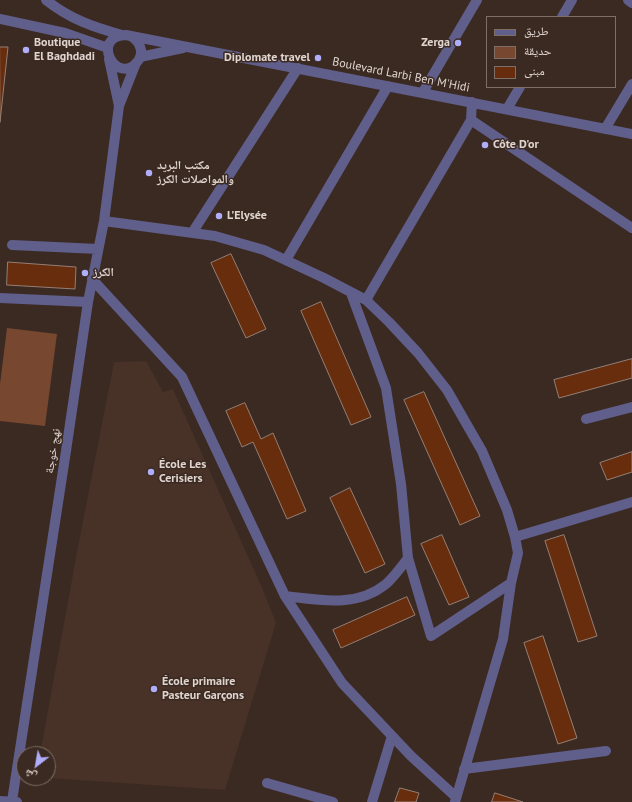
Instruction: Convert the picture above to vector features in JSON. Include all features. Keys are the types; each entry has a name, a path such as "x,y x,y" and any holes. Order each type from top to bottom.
{"street":[{"name":"Boulevard Larbi Ben M'Hidi","path":"46,0 59,11 79,21 126,35 189,46 632,134"},
{"path":"423,92 477,0"},
{"path":"563,16 572,0"},
{"path":"628,0 632,3"},
{"path":"0,19 65,33 109,53 116,66 121,68 130,67 138,60 189,46"},
{"path":"109,53 113,40 126,35 138,42 140,47 138,60"},
{"name":"نهج خوجة","path":"109,53 120,106"},
{"name":"نهج خوجة","path":"15,801 88,302 104,221 120,106 138,60"},
{"path":"192,233 298,68"},
{"path":"605,128 632,84"},
{"path":"286,260 388,86"},
{"path":"507,109 519,88"},
{"path":"366,300 472,120 472,102"},
{"path":"472,120 632,228"},
{"path":"92,280 182,377 286,596 342,683 455,800 503,639 510,583 518,553 507,510 482,451 447,390 418,353 366,300 286,260 264,250 215,236 104,221"},
{"path":"12,245 98,249"},
{"path":"351,293 386,388 401,484 408,558 432,636 510,583"},
{"path":"0,298 88,302"},
{"path":"586,418 632,408"},
{"path":"515,537 632,502"},
{"path":"286,596 346,601 367,595 386,584 408,558"},
{"path":"372,802 392,736"},
{"path":"464,769 606,751"},
{"path":"267,783 333,802"},
{"path":"0,800 15,801"}],"shaded area":[{"name":"École primaire Pasteur Garçons","path":"146,361 163,392 173,389 263,590 276,623 225,790 56,779 56,746 41,746 114,362"}],"green space":[{"path":"7,328 57,334 45,426 0,421 0,384"}],"building":[{"path":"0,47 8,47 0,122"},
{"path":"231,254 266,329 246,338 211,263"},
{"path":"8,262 76,267 75,289 7,285"},
{"path":"321,302 371,417 351,425 301,311"},
{"path":"632,359 632,378 559,398 554,380"},
{"path":"424,392 480,516 460,525 404,400"},
{"path":"245,403 261,439 273,433 306,511 287,519 253,442 242,447 226,411"},
{"path":"632,452 632,472 607,480 600,463"},
{"path":"350,488 385,564 365,573 330,498"},
{"path":"442,535 469,597 449,605 421,544"},
{"path":"564,535 597,636 578,642 545,541"},
{"path":"407,597 415,615 341,648 333,630"},
{"path":"543,636 577,738 558,744 524,643"},
{"path":"400,788 419,793 416,802 395,802"},
{"path":"495,793 523,802 492,802"}],"place":[{"name":"Zerga","path":"458,43"},
{"name":"Boutique El Baghdadi","path":"26,50"},
{"name":"Diplomate travel","path":"318,58"},
{"name":"Côte D'or","path":"485,145"},
{"name":"مكتب البريد والمواصلات الكرز","path":"149,173"},
{"name":"L’Elysée","path":"219,216"},
{"name":"الكرز","path":"85,273"},
{"name":"École Les Cerisiers","path":"151,472"},
{"name":"École primaire Pasteur Garçons","path":"154,689"}]}
